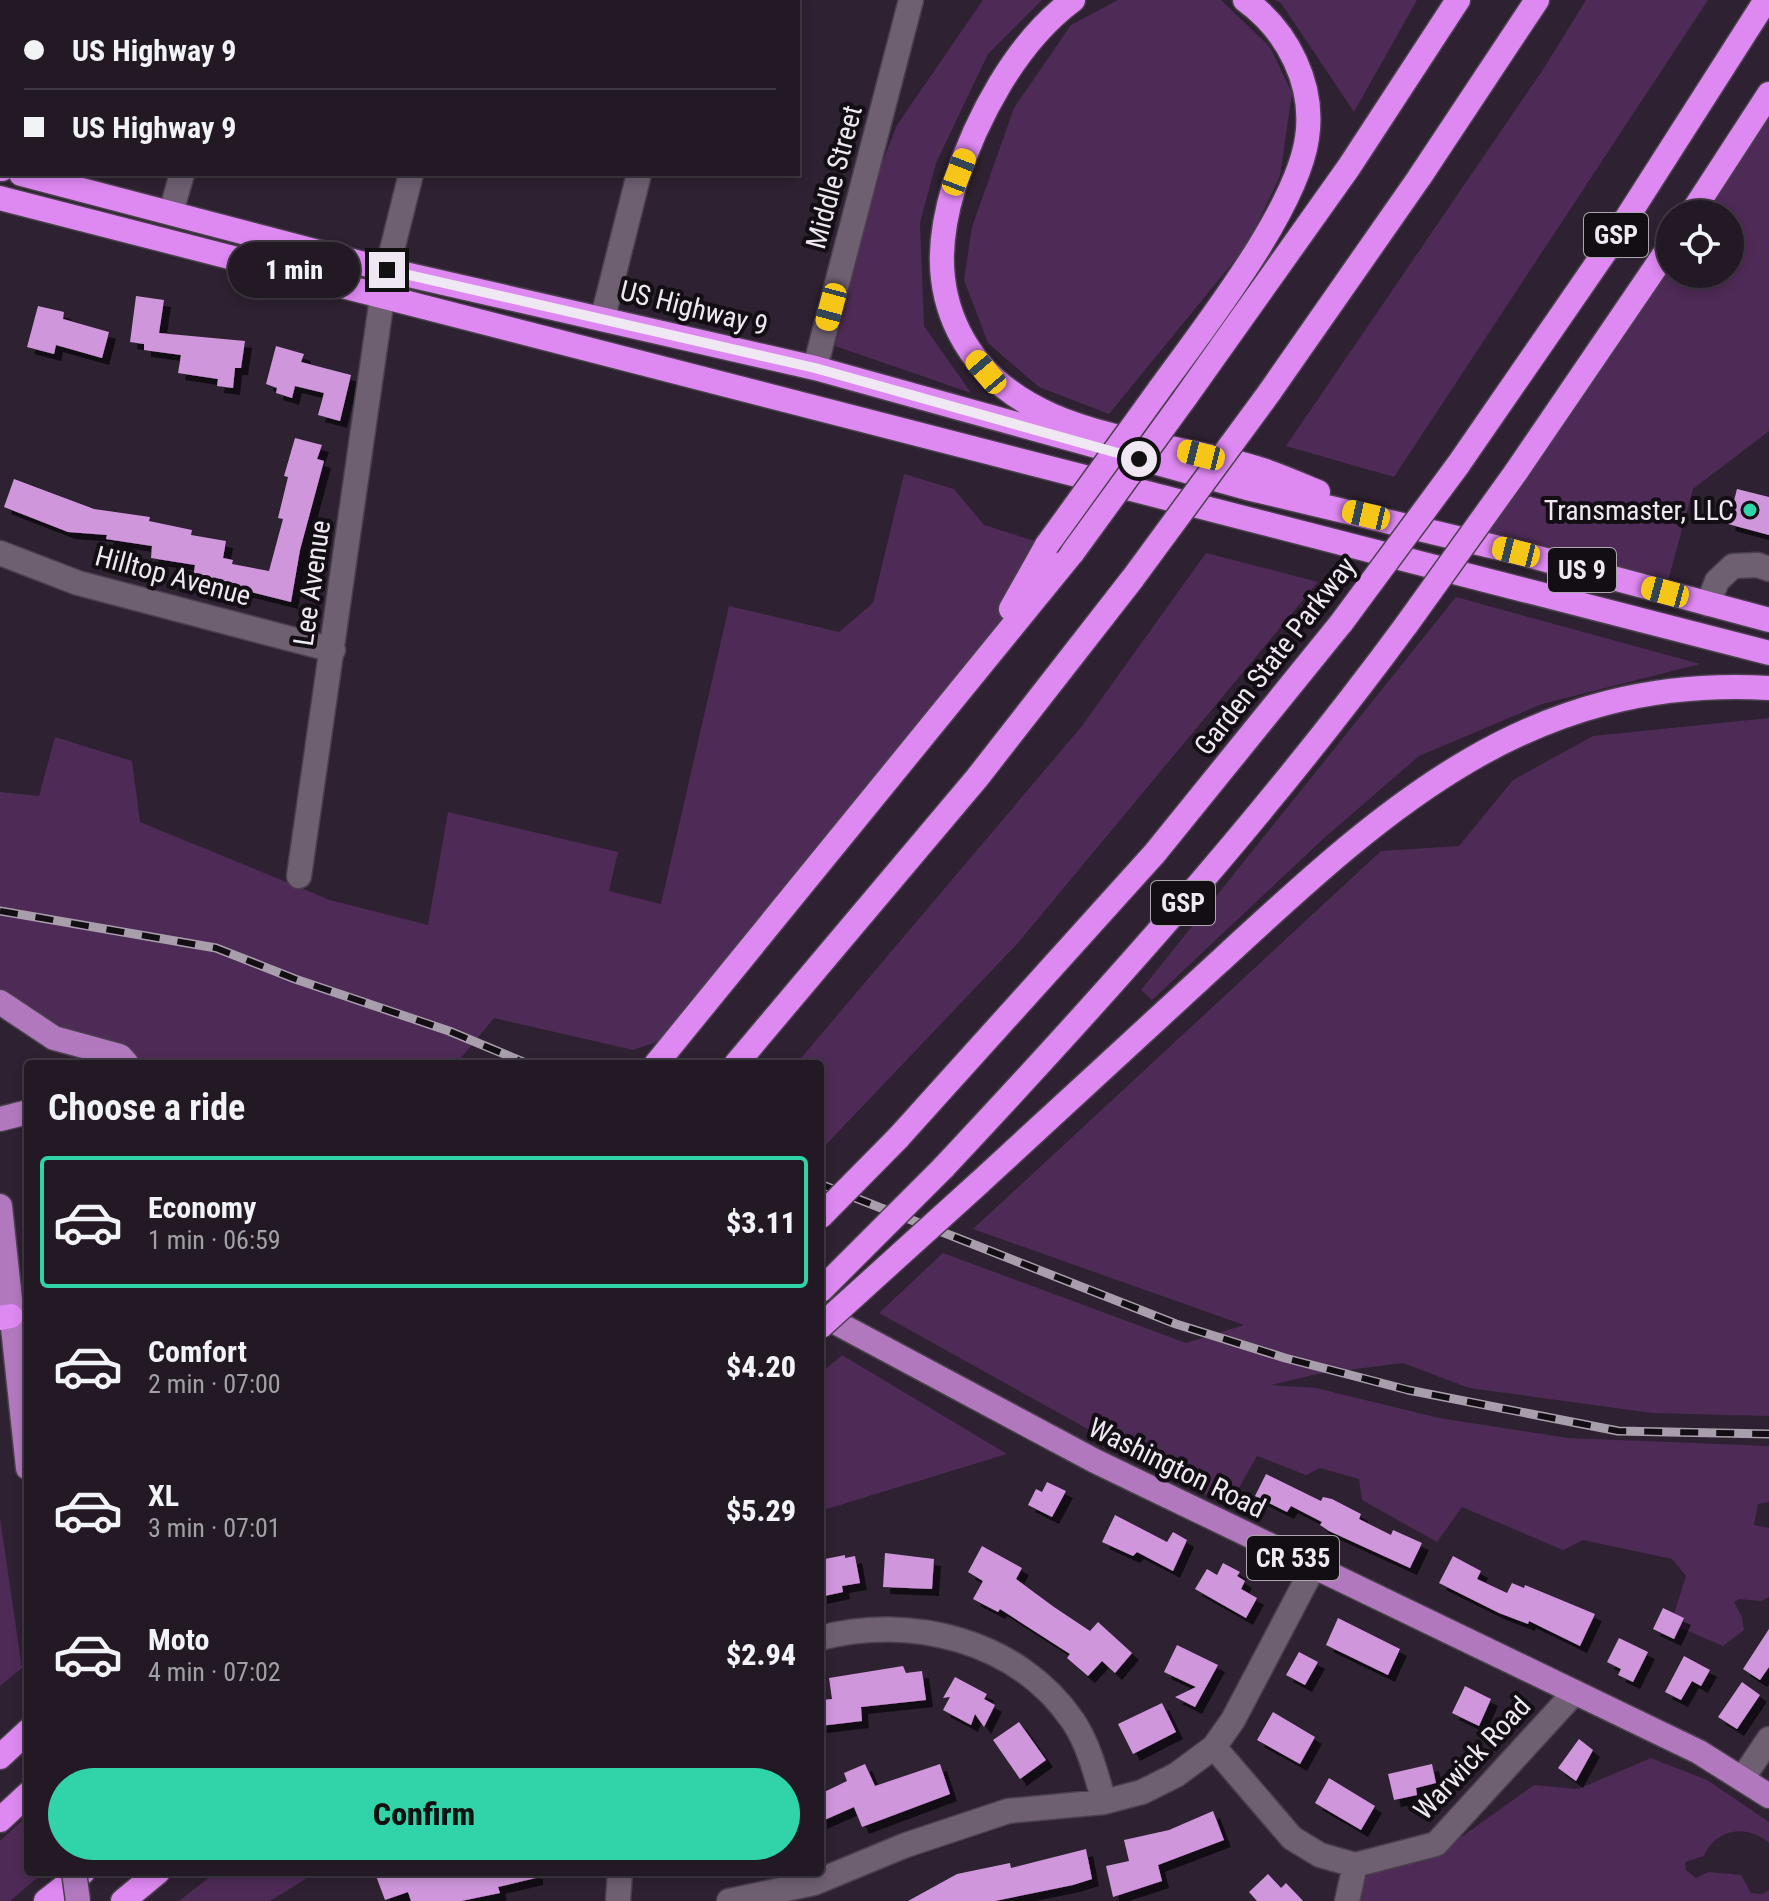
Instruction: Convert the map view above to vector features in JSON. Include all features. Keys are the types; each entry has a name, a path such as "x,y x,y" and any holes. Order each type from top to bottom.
{"highway":[{"path":"1073,0 1041,31 1009,71 985,111 959,172 946,216 940,256 944,292 964,343 999,384 1049,414 1089,428 1256,468 1395,522"},
{"path":"985,656 1047,545 1234,285 1289,190 1307,139 1307,102 1297,65 1279,33 1245,0"},
{"path":"659,1060 985,656 1073,552 1333,190 1458,0"},
{"path":"739,1060 977,778 1133,578 1269,393 1419,178 1537,0"},
{"name":"Garden State Parkway","path":"824,1213 898,1138 1146,864 1342,622 1458,465 1599,260 1766,0"},
{"path":"1700,200 1769,94"},
{"name":"US Highway 9","path":"29,176 387,270 815,368 1233,484 1395,522 1769,620"},
{"name":"US 9","path":"0,198 1769,653"},
{"name":"GSP","path":"824,1287 1046,1059 1219,862 1313,749 1516,472 1656,267"},
{"path":"824,1323 1356,839 1444,773 1541,724 1610,703 1682,691 1769,688"},
{"path":"0,1757 24,1735"},
{"path":"0,1820 24,1798"},
{"path":"46,1901 78,1876"},
{"path":"123,1901 153,1876"}],"main road":[{"path":"0,1002 54,1038 120,1056 124,1060"},
{"path":"0,1119 24,1113"},
{"path":"0,1206 6,1317 24,1441"},
{"name":"Washington Road","path":"824,1316 1095,1461 1699,1752 1769,1796"},
{"path":"75,1876 78,1901"}],"street":[{"name":"Middle Street","path":"815,368 911,0"},
{"path":"171,212 181,176"},
{"path":"387,270 410,176"},
{"path":"603,317 638,176"},
{"name":"Lee Avenue","path":"299,876 382,298"},
{"name":"Hilltop Avenue","path":"0,553 78,583 333,650"},
{"path":"1708,604 1717,581 1733,566 1758,565 1769,569"},
{"path":"729,1901 814,1883 906,1845 1008,1811 1104,1802 1142,1792 1176,1775 1214,1747 1233,1720 1313,1568"},
{"path":"824,1637 857,1628 922,1630 993,1652 1036,1683 1072,1720 1092,1758 1104,1802"},
{"name":"Warwick Road","path":"1355,1865 1436,1844 1575,1692"},
{"path":"1742,1779 1769,1739"},
{"path":"1214,1747 1292,1838 1320,1855 1355,1865 1347,1901"},
{"path":"618,1901 620,1876"}],"shaded area":[{"path":"983,0 1042,0 988,54 936,163 920,223 924,326 971,393 835,346 875,181 897,125"},
{"path":"1118,0 1221,0 1270,47 1292,93 1280,176 1248,244 1109,414 1039,387 988,343 964,280 972,227 1014,108 1071,25"},
{"path":"1274,0 1417,0 1354,112 1281,3"},
{"path":"1586,0 1708,0 1394,477 1286,446 1544,68"},
{"path":"1769,94 1769,431 1693,489 1665,592 1465,540 1656,266 1656,288 1744,288 1744,200 1700,200"},
{"path":"904,474 954,489 984,525 1047,545 985,656 681,1034 633,1050 494,1018 459,1060 119,1060 0,1002 0,792 39,796 55,737 132,761 140,822 330,900 428,925 448,812 618,852 609,891 661,904 729,606 839,632 873,603"},
{"path":"1206,553 1318,582 1017,944 824,1147 824,1060 799,1060 1082,726"},
{"path":"1456,597 1700,664 1542,704 1419,756 1323,839 1152,1000 1141,990"},
{"path":"1769,718 1769,1416 1652,1413 1469,1388 1403,1363 1317,1374 1271,1385 1316,1388 1439,1418 1568,1438 1769,1446 1769,1502 1758,1504 1754,1525 1769,1528 1769,1597 1761,1601 1739,1599 1734,1602 1742,1617 1744,1630 1723,1646 1679,1627 1674,1614 1686,1576 1672,1559 1583,1540 1563,1550 1462,1507 1437,1542 1362,1500 1359,1479 1320,1468 1306,1475 1257,1456 1228,1507 879,1313 943,1253 1186,1343 1244,1325 973,1229 1381,851 1459,846 1513,780 1593,736"},
{"path":"842,1355 1007,1454 824,1510 824,1371"},
{"path":"0,1518 22,1668 0,1686"},
{"path":"1651,1758 1707,1780 1769,1822 1769,1843 1751,1833 1732,1832 1716,1840 1704,1856 1685,1862 1686,1870 1696,1878 1708,1872 1741,1875 1751,1893 1762,1894 1769,1890 1769,1901 1359,1901 1366,1877 1387,1864 1446,1848 1534,1785 1578,1789"},
{"path":"24,1819 24,1876 39,1876 10,1901 0,1901 0,1841"},
{"path":"211,1876 311,1876 270,1901 179,1901"}],"building":[{"path":"136,296 164,300 159,333 245,341 241,368 235,368 233,388 217,386 218,379 178,373 181,355 144,350 144,344 130,342"},
{"path":"38,306 64,312 63,319 109,332 102,358 56,345 54,354 27,347"},
{"path":"276,346 304,354 301,362 351,375 340,421 318,415 324,393 295,386 292,398 276,393 277,388 266,384"},
{"path":"295,438 322,445 317,459 324,461 300,550 291,602 235,588 236,585 193,578 195,565 151,558 152,546 106,539 107,535 68,532 4,507 14,479 94,509 150,517 149,521 192,530 191,535 226,541 223,558 233,560 232,564 269,571 283,519 278,518 288,477 284,476"},
{"name":"Transmaster, LLC","path":"1737,489 1769,497 1769,535 1728,524"},
{"path":"1266,1474 1321,1501 1323,1497 1332,1499 1361,1514 1359,1519 1391,1535 1393,1530 1422,1543 1410,1568 1329,1531 1320,1525 1322,1522 1291,1506 1287,1512 1255,1496"},
{"path":"1047,1482 1066,1491 1052,1517 1028,1505 1036,1489 1042,1492"},
{"path":"1115,1515 1167,1542 1173,1532 1187,1540 1173,1571 1137,1552 1133,1556 1102,1542"},
{"path":"982,1546 1022,1568 1016,1579 1054,1607 1090,1631 1098,1622 1132,1653 1115,1673 1102,1661 1088,1676 1067,1658 1070,1654 1000,1609 998,1612 973,1599 983,1581 968,1572"},
{"path":"885,1553 934,1559 932,1589 883,1587"},
{"path":"855,1556 860,1583 842,1586 843,1592 824,1596 824,1559"},
{"path":"1453,1556 1481,1571 1477,1579 1507,1593 1512,1583 1524,1588 1525,1585 1595,1614 1580,1646 1529,1621 1528,1624 1499,1613 1439,1583"},
{"path":"1223,1563 1240,1572 1237,1576 1245,1581 1241,1589 1257,1598 1246,1618 1195,1589 1207,1569 1217,1575"},
{"path":"1663,1608 1684,1618 1674,1639 1653,1629"},
{"path":"1338,1618 1400,1649 1388,1675 1326,1645"},
{"path":"1769,1629 1769,1667 1760,1680 1743,1669"},
{"path":"1619,1638 1648,1652 1633,1682 1618,1675 1621,1669 1607,1662"},
{"path":"1177,1645 1218,1665 1195,1707 1175,1697 1196,1687 1164,1672"},
{"path":"1299,1652 1318,1662 1305,1685 1286,1675"},
{"path":"1684,1656 1710,1670 1701,1686 1692,1681 1681,1700 1665,1692"},
{"path":"903,1666 906,1673 922,1671 926,1700 861,1707 862,1721 824,1726 824,1700 832,1699 829,1678"},
{"path":"955,1677 987,1694 984,1699 995,1705 984,1727 975,1714 971,1725 943,1710 950,1697 943,1698"},
{"path":"1742,1682 1760,1695 1737,1729 1718,1717"},
{"path":"1465,1686 1491,1699 1479,1726 1452,1713"},
{"path":"1162,1703 1176,1732 1133,1754 1118,1724"},
{"path":"1273,1712 1315,1737 1300,1764 1257,1740"},
{"path":"1019,1722 1046,1760 1020,1779 993,1740"},
{"path":"1579,1739 1593,1750 1576,1781 1558,1768"},
{"path":"865,1764 875,1786 940,1764 950,1794 862,1827 854,1807 824,1820 824,1792 847,1781 844,1773"},
{"path":"1432,1764 1436,1783 1416,1788 1417,1795 1394,1800 1388,1774"},
{"path":"1329,1778 1375,1806 1361,1830 1315,1803"},
{"path":"1213,1811 1224,1840 1158,1865 1162,1881 1113,1897 1106,1866 1129,1861 1124,1840 1169,1830"},
{"path":"1086,1849 1092,1879 1073,1885 995,1901 908,1901 957,1874 1010,1863 1011,1868"},
{"path":"1268,1874 1281,1888 1286,1883 1303,1901 1257,1901 1249,1892"},
{"path":"376,1876 536,1876 498,1887 500,1893 461,1901 411,1901 408,1892 385,1900"}],"railway":[{"path":"0,911 216,948 295,979 449,1031 518,1060"},
{"path":"824,1186 1176,1324 1285,1358 1408,1390 1618,1431 1769,1434"}],"place":[{"name":"Transmaster, LLC","path":"1750,510"}],"route":[{"path":"387,270 815,368 1139,459"}]}
